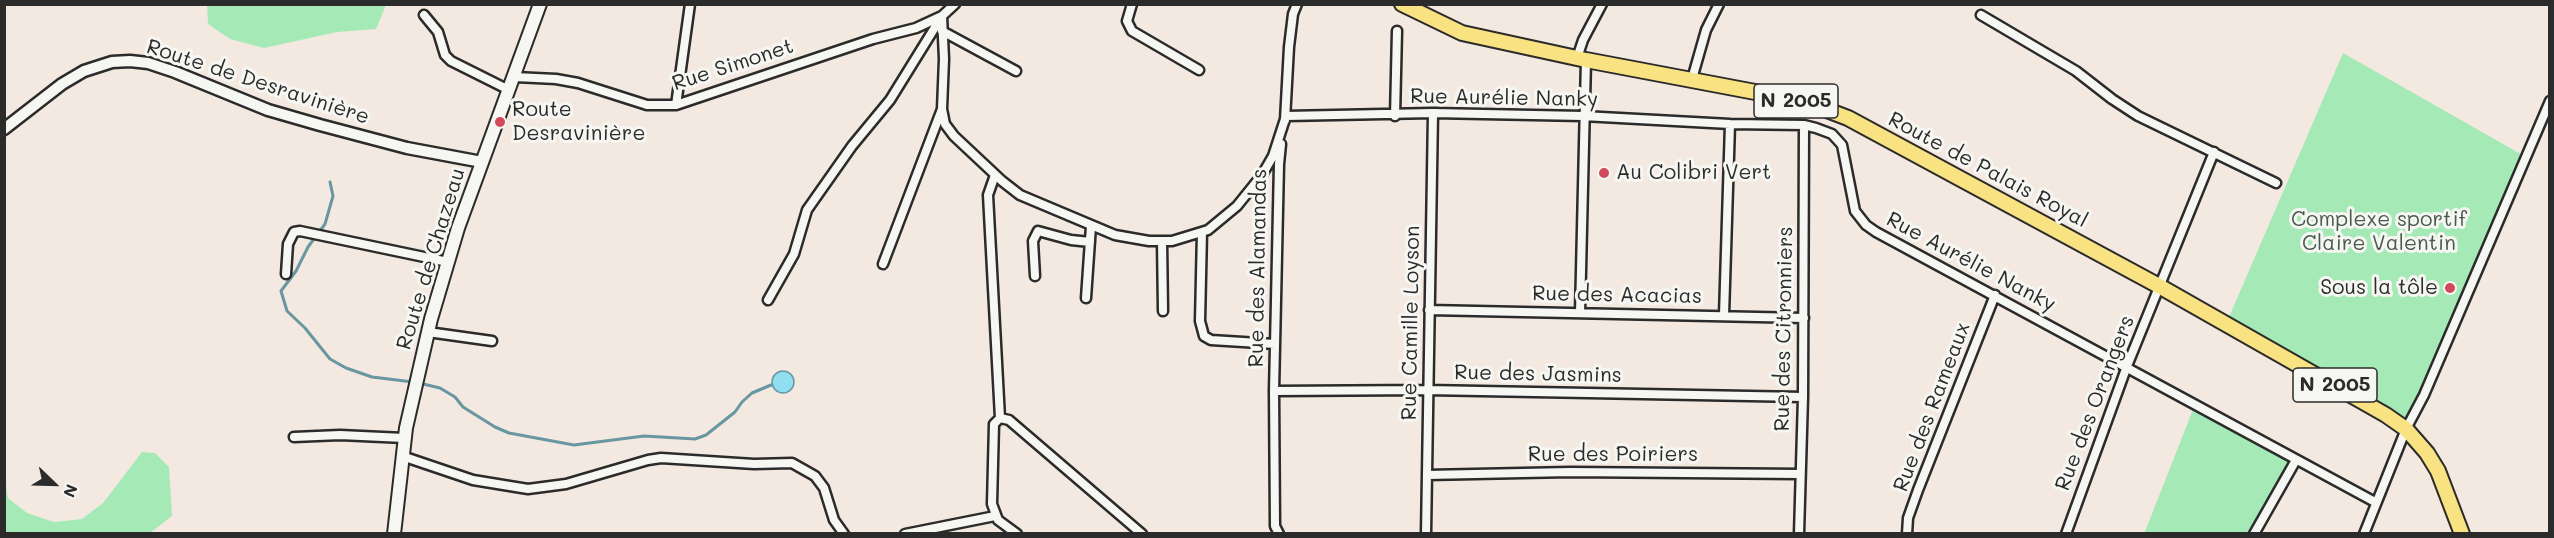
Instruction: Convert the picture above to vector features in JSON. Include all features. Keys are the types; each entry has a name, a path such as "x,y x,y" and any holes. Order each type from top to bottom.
{"main road":[{"name":"Route de Chazeau","path":"394,534 404,438 411,398 428,332 448,262 482,162 540,4"},
{"name":"Route de Palais Royal","path":"1402,4 1462,33 1819,106 1848,118 2159,286 2344,390 2406,429 2427,453 2438,471 2462,534"}],"street":[{"path":"676,105 690,4"},
{"name":"Rue Simonet","path":"515,76 556,78 647,105 676,105 873,39 916,28 942,16 955,4"},
{"path":"1132,4 1127,21 1132,31 1199,70"},
{"name":"Rue des Alamandas","path":"1279,534 1275,526 1274,391 1279,164 1286,116 1293,14 1298,4"},
{"path":"1580,313 1583,116 1581,59 1583,39 1602,4"},
{"path":"1692,79 1706,30 1719,4"},
{"path":"424,15 438,32 445,55 451,61 509,90"},
{"path":"1981,15 2076,71 2138,116 2276,183"},
{"path":"942,16 942,109 945,124 954,136 1020,195 1115,236 1172,241 1202,232 1237,206 1262,175 1273,156 1286,116"},
{"path":"768,300 796,249 807,210 852,146 890,100 942,16"},
{"path":"942,31 1016,71"},
{"path":"1395,116 1397,31"},
{"name":"Route de Desravinière","path":"4,129 62,84 84,71 112,62 130,61 148,63 175,72 268,110 320,125 407,148 482,162"},
{"path":"2364,534 2406,429 2424,395 2550,101"},
{"path":"883,264 942,109"},
{"name":"Rue Aurélie Nanky","path":"1286,116 1395,116 1433,113 1583,116 1730,124 1804,125 1832,134 1839,140 1845,153 1855,211 1866,225 2375,502"},
{"name":"Rue Camille Loyson","path":"1426,534 1433,113"},
{"path":"1724,315 1730,124"},
{"name":"Rue des Citronniers","path":"1799,534 1804,318 1804,125"},
{"name":"Rue des Orangers","path":"2066,534 2127,366 2214,153"},
{"path":"995,175 988,195 1004,419 1142,534"},
{"path":"1086,298 1091,226"},
{"path":"286,274 288,244 294,232 300,231 448,262"},
{"path":"1035,276 1033,240 1038,231 1071,240 1090,242"},
{"path":"1202,232 1200,321 1204,336 1211,340 1275,344"},
{"path":"1162,241 1163,311"},
{"name":"Rue des Rameaux","path":"1907,534 1908,518 1918,490 1995,295"},
{"name":"Rue des Acacias","path":"1429,310 1804,318"},
{"path":"428,332 492,341"},
{"name":"Rue des Jasmins","path":"1274,391 1427,390 1803,397"},
{"path":"1004,419 994,424 992,504 995,516 1017,534"},
{"path":"294,437 340,435 404,438"},
{"path":"402,456 473,480 528,489 566,484 661,458 754,464 792,463 815,476 824,488 834,520 843,534"},
{"path":"2254,534 2296,460"},
{"name":"Rue des Poiriers","path":"1427,475 1570,472 1800,474"},
{"path":"905,534 995,516"}],"green space":[{"path":"207,4 386,5 376,29 337,32 264,48 230,39 208,24"},
{"name":"Complexe sportif Claire Valentin","path":"2343,53 2526,157 2406,429 2226,324"},
{"path":"2194,407 2289,460 2249,533 2144,534"},
{"path":"142,452 155,453 169,467 172,516 150,533 5,533 5,478 8,498 27,513 54,522 82,519 103,503"}],"water":[{"path":"783,371 791,374 794,382 791,390 783,393 775,390 772,382 775,374"}],"waterway":[{"path":"330,182 333,196 325,224 281,291 287,311 305,328 330,359 346,368 372,377 413,382"},
{"path":"419,383 440,388 455,397 463,407 509,433 574,445 644,436 695,439 706,435 735,412 752,393 771,385"}],"place":[{"name":"Route Desravinière","path":"500,122"},
{"name":"Au Colibri Vert","path":"1604,173"},
{"name":"Sous la tôle","path":"2450,288"}]}
